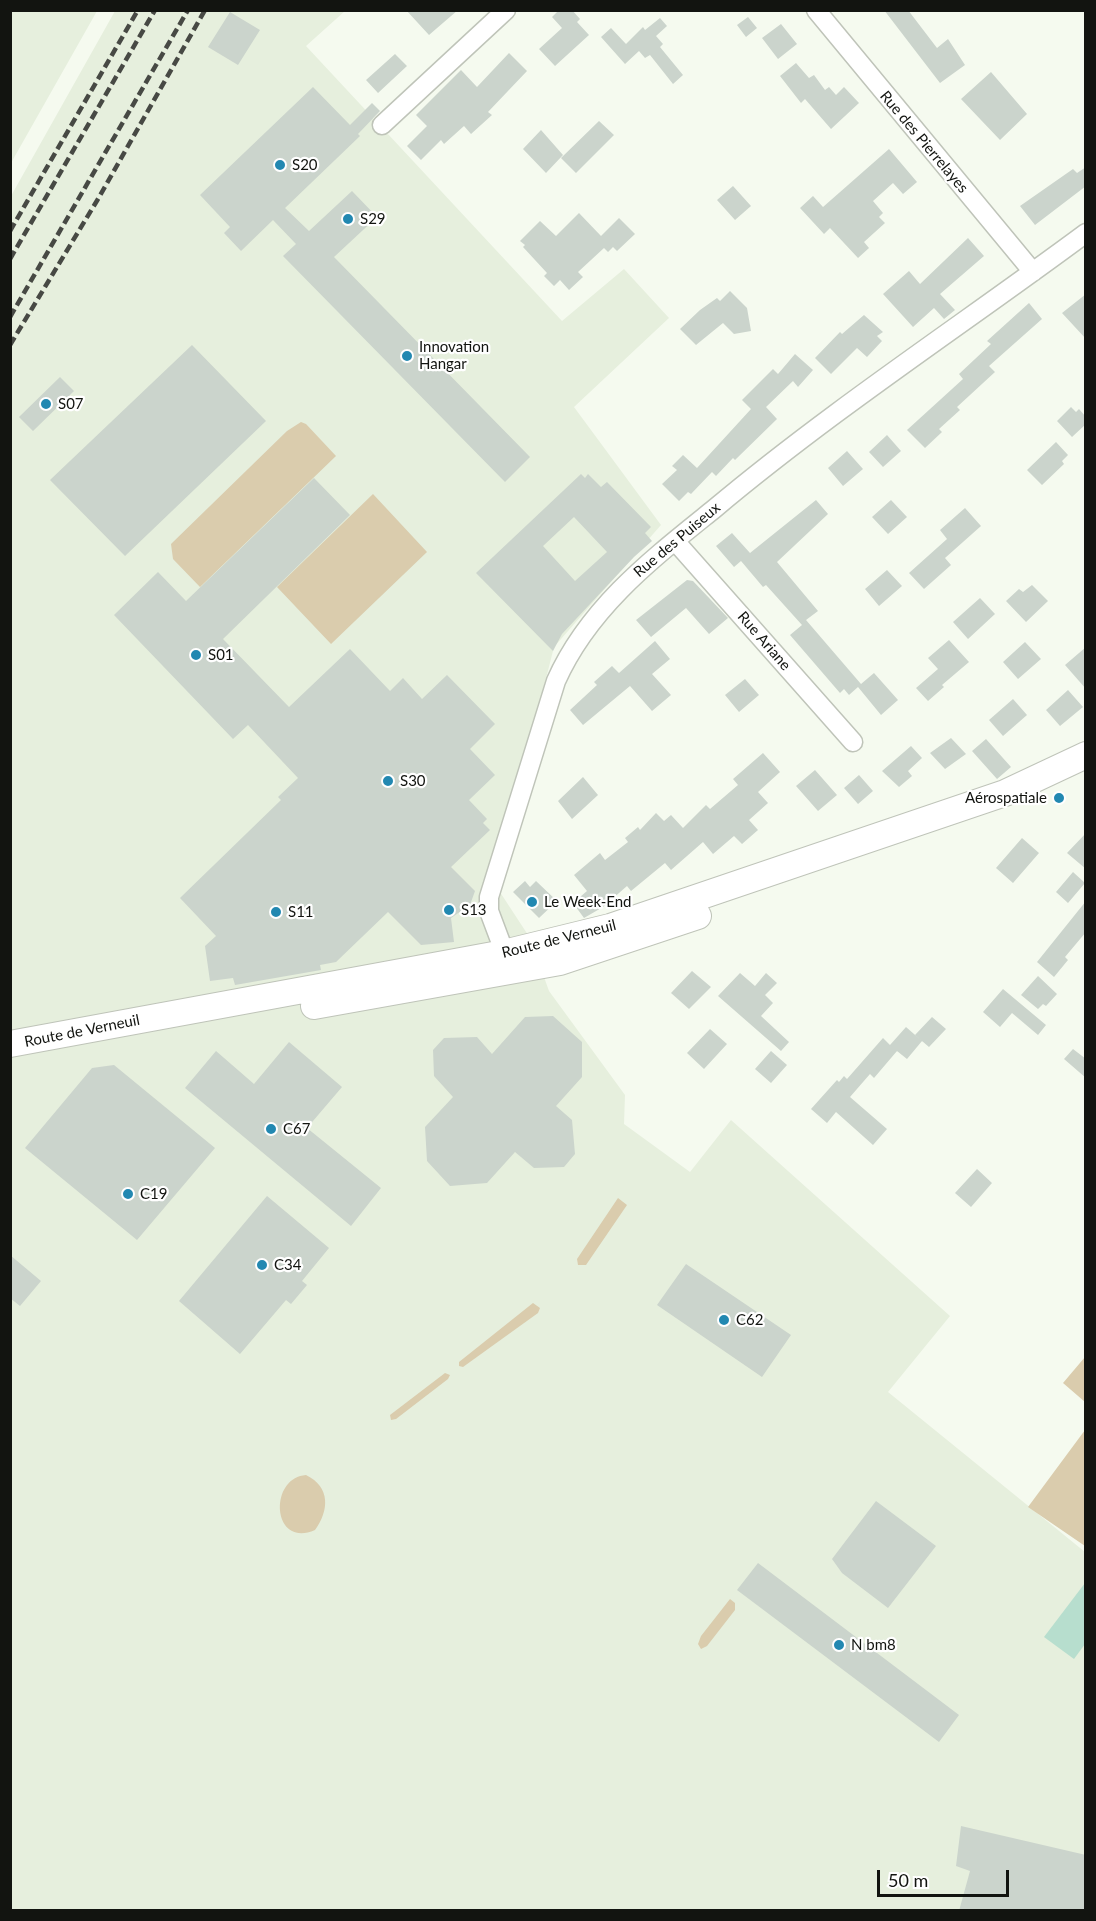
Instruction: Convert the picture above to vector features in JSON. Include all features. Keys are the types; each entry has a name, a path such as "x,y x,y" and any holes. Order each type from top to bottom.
{"main road":[{"name":"Route de Verneuil","path":"10,1044 504,953 610,927 1032,782 1086,755"},
{"name":"Route de Verneuil","path":"10,1059 475,978 584,956 917,841 1050,792 1086,772"}],"street":[{"path":"382,125 506,10"},
{"name":"Rue des Pierrelayes","path":"816,10 1033,272"},
{"name":"Rue des Puiseux","path":"504,953 489,911 489,897 556,681 567,657 597,613 639,571 795,444 1086,233"},
{"name":"Rue Ariane","path":"675,541 853,742"},
{"path":"475,978 499,961 504,953"}],"shaded area":[{"path":"10,11 97,11 11,163"},
{"path":"115,11 345,11 306,46 562,321 624,269 669,318 574,407 661,525 554,647 494,883 530,938 549,991 625,1095 624,1124 690,1172 731,1120 950,1316 888,1392 1085,1552 1085,1910 11,1910 11,196"},
{"path":"301,422 306,424 336,456 200,587 173,559 171,544 287,431"},
{"path":"373,494 427,552 331,644 277,587"},
{"path":"618,1198 627,1205 586,1265 578,1265 577,1259"},
{"path":"533,1303 540,1308 538,1313 463,1367 459,1366 459,1362"},
{"path":"1085,1357 1085,1402 1063,1383"},
{"path":"445,1373 450,1375 448,1379 396,1419 391,1420 390,1415"},
{"path":"1085,1430 1085,1546 1028,1507"},
{"path":"306,1475 320,1486 324,1493 325,1507 315,1530 301,1533 290,1530 283,1522 280,1511 281,1499 285,1488 294,1479"},
{"path":"1085,1583 1085,1644 1074,1659 1044,1637"},
{"path":"730,1599 735,1603 735,1610 707,1646 701,1649 698,1644 701,1636"}],"building":[{"path":"406,10 458,10 429,35"},
{"path":"559,10 572,10 580,19 577,22 589,35 555,66 539,49 562,28 552,17"},
{"path":"884,10 908,10 937,48 948,39 965,65 940,83"},
{"path":"230,12 260,30 238,65 208,47"},
{"path":"748,17 757,28 746,37 737,25"},
{"path":"660,18 667,26 656,36 663,44 660,47 683,75 673,84 650,55 645,58 639,51 625,64 601,37 611,28 626,44 643,27 645,30"},
{"path":"781,24 797,44 778,59 762,38"},
{"path":"509,53 527,71 488,112 492,115 471,134 464,126 444,144 441,140 421,160 407,146 427,126 416,115 461,70 477,87"},
{"path":"395,54 407,66 378,93 366,80"},
{"path":"796,63 809,78 814,75 825,90 829,87 836,95 844,87 859,103 831,129 805,99 801,103 780,76"},
{"path":"991,72 1027,114 1000,140 961,99"},
{"path":"313,87 350,125 372,103 380,111 358,134 360,136 285,208 309,231 352,191 377,217 334,257 530,457 505,482 283,256 296,244 273,220 241,251 224,233 230,227 200,195"},
{"path":"599,121 614,135 576,173 561,158"},
{"path":"541,130 563,155 546,173 523,149"},
{"path":"889,149 917,182 903,194 893,183 873,201 883,213 879,217 885,223 864,242 869,248 858,258 830,228 824,234 800,208 813,196 823,207"},
{"path":"1086,167 1086,186 1035,225 1020,206 1073,169 1077,173"},
{"path":"733,186 751,206 735,220 717,200"},
{"path":"579,213 601,236 619,218 635,234 617,251 613,247 608,252 604,248 578,272 583,277 569,290 560,280 554,286 544,276 547,273 520,241 540,221 556,236"},
{"path":"968,238 984,256 940,294 955,310 944,319 934,308 913,327 883,294 909,271 920,284"},
{"path":"730,291 747,308 751,331 734,334 723,323 696,345 680,329 700,310 717,298 720,301"},
{"path":"1086,294 1086,339 1062,313"},
{"path":"1029,303 1042,319 989,366 995,372 957,407 960,410 939,429 942,432 925,448 907,430 963,379 959,374 991,344 987,341"},
{"path":"864,315 883,332 877,336 882,341 867,357 857,348 831,374 815,358 840,332 842,334"},
{"path":"192,345 266,421 125,556 50,480"},
{"path":"795,354 813,370 798,387 793,381 766,407 777,419 716,476 712,472 691,494 688,492 679,501 662,484 677,470 672,466 683,455 697,468 751,409 742,400 773,369 778,374"},
{"name":"S07","path":"60,377 74,391 33,431 19,417"},
{"path":"1071,407 1076,412 1079,409 1086,417 1086,424 1072,437 1057,421"},
{"path":"887,435 901,451 883,467 869,452"},
{"path":"1056,442 1068,455 1062,461 1064,464 1042,485 1027,470"},
{"path":"847,451 863,469 843,486 828,468"},
{"path":"581,474 585,478 588,474 601,487 607,482 651,527 645,533 652,541 634,557 562,634 553,651 476,573","holes":["574,517 607,552 575,581 543,546"]},
{"path":"314,478 350,515 223,639 289,707 350,649 390,691 403,678 422,699 447,675 495,724 470,749 495,775 469,800 487,819 483,823 490,830 451,867 475,891 470,905 451,918 454,942 421,945 388,912 336,962 320,965 321,970 235,985 233,978 210,981 205,946 216,936 180,898 281,800 278,797 298,778 248,725 233,739 114,615 158,572 186,601"},
{"path":"816,500 828,514 777,562 818,611 806,620 861,684 874,673 898,700 881,715 858,687 849,695 844,689 840,693 790,635 802,625 766,585 763,587 741,561 734,567 716,546 732,533 750,553"},
{"path":"891,500 907,517 888,534 872,517"},
{"path":"965,508 981,526 945,558 951,565 924,589 909,573 947,539 940,530"},
{"path":"887,570 902,586 879,606 865,589"},
{"path":"687,580 693,581 728,618 709,634 686,608 651,637 636,620"},
{"path":"1032,585 1048,601 1026,622 1006,601 1019,589 1023,592"},
{"path":"980,598 995,614 968,639 953,622"},
{"path":"949,640 969,662 942,685 944,687 928,701 916,688 938,669 928,658"},
{"path":"655,641 670,659 652,674 671,695 652,711 630,686 583,725 570,710 597,685 594,682 612,666 619,673"},
{"path":"1025,642 1041,659 1018,679 1003,662"},
{"path":"1086,647 1086,689 1065,665"},
{"path":"745,679 759,695 739,712 725,695"},
{"path":"1068,690 1083,707 1060,726 1046,710"},
{"path":"1013,699 1027,715 1003,736 989,720"},
{"path":"951,738 966,754 945,769 930,753"},
{"path":"986,739 1011,767 997,779 972,751"},
{"path":"911,746 922,758 908,771 912,776 899,787 882,771"},
{"path":"763,753 780,772 758,792 768,803 749,820 758,830 742,844 734,836 713,854 703,842 671,870 665,863 631,891 627,886 603,907 584,918 573,903 587,891 574,875 600,853 605,860 628,842 625,838 638,827 640,830 656,813 664,821 671,815 683,828 706,805 710,809 738,785 733,779"},
{"path":"815,770 837,795 818,811 796,786"},
{"path":"859,775 873,791 858,804 844,788"},
{"path":"583,777 598,795 572,819 558,801"},
{"path":"1086,833 1086,869 1067,853"},
{"path":"1022,838 1039,853 1013,883 996,868"},
{"path":"1073,872 1085,883 1068,903 1056,892"},
{"path":"525,881 530,887 536,881 557,901 539,918 513,892"},
{"path":"1086,901 1086,932 1065,957 1068,960 1054,977 1037,962"},
{"path":"692,971 711,987 689,1009 671,993"},
{"path":"740,973 755,986 766,973 777,983 765,995 773,1003 761,1016 789,1042 781,1051 718,996"},
{"path":"1038,976 1057,994 1046,1006 1043,1004 1038,1009 1021,995"},
{"path":"1003,989 1046,1025 1038,1035 1012,1013 1000,1027 983,1012"},
{"path":"553,1016 582,1042 582,1077 556,1106 572,1120 575,1154 564,1167 534,1168 515,1152 487,1183 450,1186 427,1161 425,1127 453,1097 434,1076 433,1050 444,1038 477,1037 492,1054 525,1017"},
{"path":"932,1017 946,1029 929,1047 915,1035"},
{"path":"906,1027 922,1041 907,1059 897,1051 874,1078 870,1074 850,1097 887,1129 873,1145 836,1112 827,1123 811,1109 837,1080 839,1082 844,1076 847,1079 883,1038 890,1045"},
{"path":"710,1029 727,1044 704,1069 687,1053"},
{"name":"C67","path":"289,1042 342,1087 307,1128 381,1188 351,1226 185,1088 216,1051 254,1084"},
{"path":"1073,1049 1086,1059 1086,1078 1064,1059"},
{"path":"771,1051 787,1065 771,1083 755,1069"},
{"name":"C19","path":"114,1065 215,1148 137,1240 25,1148 92,1068"},
{"path":"977,1169 992,1183 971,1207 955,1193"},
{"name":"C34","path":"267,1196 329,1248 302,1281 307,1285 291,1304 286,1300 240,1354 179,1301"},
{"path":"10,1255 41,1281 20,1306 10,1298"},
{"name":"C62","path":"686,1264 791,1335 762,1377 657,1305"},
{"path":"876,1501 936,1546 888,1608 842,1573 832,1559"},
{"name":"N bm8","path":"758,1563 959,1715 939,1742 737,1590"},
{"path":"961,1826 1086,1855 1086,1911 959,1911 970,1871 956,1866"}],"railway":[{"path":"10,231 138,10"},
{"path":"10,259 155,10"},
{"path":"10,317 188,10"},
{"path":"10,345 98,199 205,10"}],"place":[{"name":"S20","path":"280,165"},
{"name":"S29","path":"348,219"},
{"name":"Innovation Hangar","path":"407,356"},
{"name":"S07","path":"46,404"},
{"name":"S01","path":"196,655"},
{"name":"S30","path":"388,781"},
{"name":"Aérospatiale","path":"1059,798"},
{"name":"Le Week-End","path":"532,902"},
{"name":"S13","path":"449,910"},
{"name":"S11","path":"276,912"},
{"name":"C67","path":"271,1129"},
{"name":"C19","path":"128,1194"},
{"name":"C34","path":"262,1265"},
{"name":"C62","path":"724,1320"},
{"name":"N bm8","path":"839,1645"}]}
